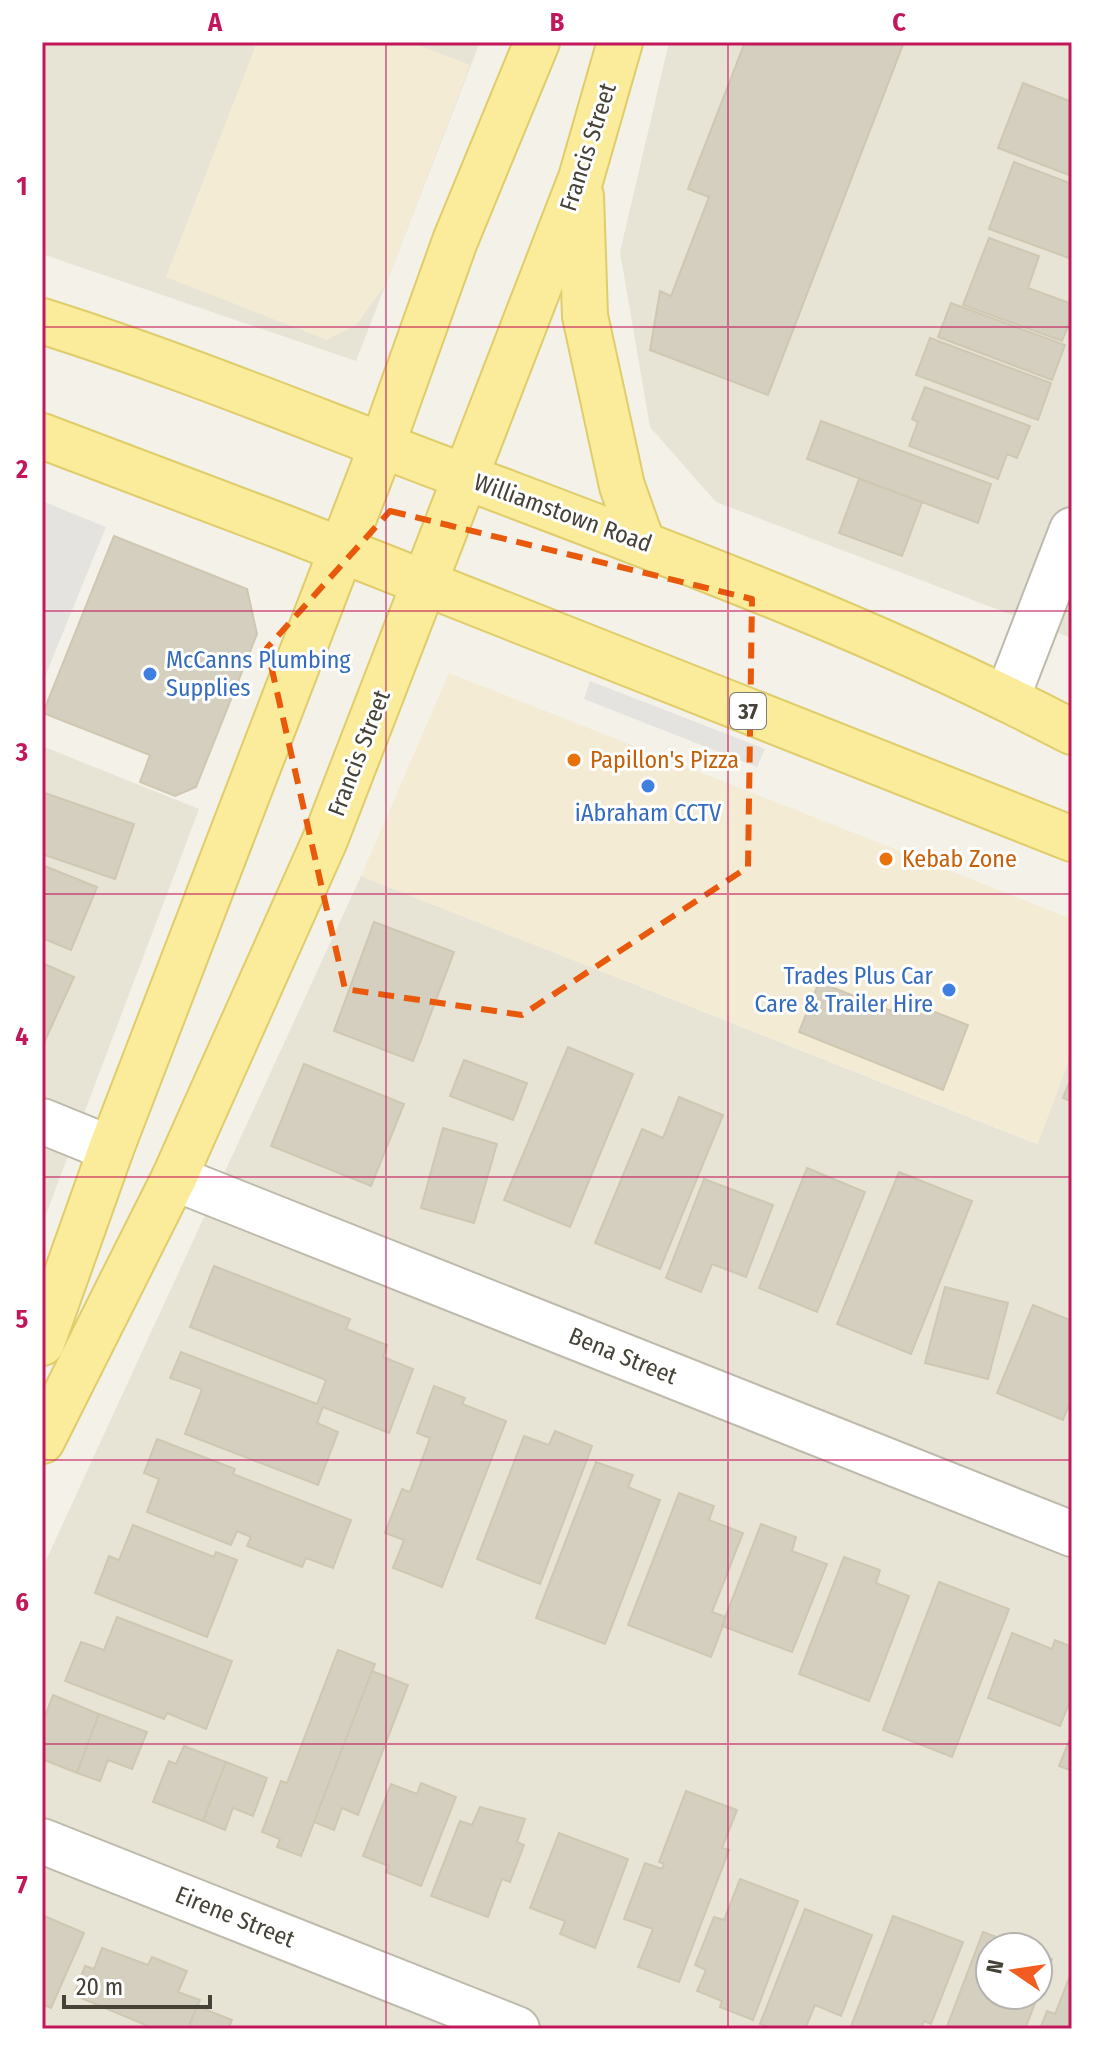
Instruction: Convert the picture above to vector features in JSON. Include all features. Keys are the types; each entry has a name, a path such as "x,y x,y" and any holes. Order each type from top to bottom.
{"main road":[{"path":"42,1343 111,1149 382,445 455,241 537,42"},
{"name":"Francis Street","path":"42,1441 174,1178 325,840 581,178 620,42"},
{"path":"581,178 585,316 622,486 642,542"},
{"name":"Williamstown Road","path":"42,321 276,403 464,477 642,542 1007,698 1072,732"},
{"name":"37","path":"42,436 342,550 1072,839"}],"street":[{"path":"1007,698 1072,530"},
{"path":"42,1121 111,1149"},
{"name":"Bena Street","path":"174,1178 1072,1534"},
{"name":"Eirene Street","path":"42,1841 517,2029"}],"highlighted area":[{"path":"390,511 752,599 748,867 522,1015 345,989 267,648"}],"shaded area":[{"path":"42,42 480,42 356,361 42,254"},
{"path":"257,42 411,42 470,65 386,284 356,325 327,340 166,277"},
{"path":"669,42 1072,42 1072,638 716,502 650,427 620,252"},
{"path":"42,501 106,527 42,684"},
{"path":"449,673 1072,919 1072,1052 1038,1144 361,876"},
{"path":"590,681 765,749 757,767 584,699"},
{"path":"42,746 199,809 42,1225"},
{"path":"361,876 1037,1144 1072,1052 1072,2029 42,2029 42,1569"}],"building":[{"path":"745,42 904,42 768,395 650,350 660,291 671,296 709,197 688,189"},
{"path":"1023,83 1072,102 1072,176 998,148"},
{"path":"1014,162 1072,184 1072,259 989,229"},
{"path":"989,238 1039,256 1028,288 1072,304 1072,316 1062,341 963,305"},
{"path":"951,303 1065,345 1052,380 938,337"},
{"path":"930,338 1051,383 1038,420 916,375"},
{"path":"925,387 1030,426 1017,458 1007,454 998,479 909,446 918,422 912,419"},
{"path":"821,421 991,484 978,523 807,459"},
{"path":"859,479 922,502 902,556 839,533"},
{"name":"McCanns Plumbing Supplies","path":"114,536 247,589 257,634 196,787 175,796 140,782 150,755 43,713"},
{"path":"42,792 134,824 115,879 42,854"},
{"path":"42,865 97,887 71,950 42,938"},
{"path":"374,922 454,952 413,1061 334,1031"},
{"path":"42,963 74,977 42,1047"},
{"path":"819,982 891,1011 897,997 968,1025 943,1090 799,1032"},
{"path":"568,1047 633,1074 570,1227 504,1200"},
{"path":"464,1060 527,1083 513,1120 450,1096"},
{"path":"304,1064 404,1104 371,1186 271,1146"},
{"path":"1072,1076 1072,1102 1063,1098"},
{"path":"679,1097 723,1115 660,1269 595,1243 642,1129 663,1138"},
{"path":"443,1128 497,1144 474,1223 421,1208"},
{"path":"807,1168 865,1192 817,1312 759,1288"},
{"path":"899,1172 972,1201 911,1354 837,1324"},
{"path":"704,1179 773,1205 746,1277 712,1264 701,1292 666,1278"},
{"path":"214,1266 350,1319 346,1329 387,1345 383,1357 413,1369 389,1433 323,1407 317,1423 338,1432 318,1485 185,1434 202,1389 170,1378 181,1352 317,1404 326,1380 190,1327"},
{"path":"945,1287 1008,1303 988,1379 925,1363"},
{"path":"1033,1305 1072,1321 1072,1397 1063,1420 997,1393"},
{"path":"434,1386 465,1398 462,1404 506,1421 442,1587 393,1568 404,1540 385,1533 402,1489 410,1492 430,1438 417,1433"},
{"path":"555,1431 592,1446 540,1584 477,1559 524,1436 549,1445"},
{"path":"157,1439 235,1469 233,1474 351,1520 333,1568 306,1558 302,1567 247,1546 251,1537 237,1531 231,1545 147,1512 159,1479 144,1473"},
{"path":"596,1462 633,1475 628,1487 660,1500 605,1644 536,1618"},
{"path":"679,1493 714,1506 709,1520 743,1533 712,1612 726,1617 711,1657 628,1625"},
{"path":"761,1524 796,1537 792,1551 827,1564 792,1652 722,1626"},
{"path":"133,1525 214,1557 216,1552 237,1560 207,1637 95,1593 109,1556 119,1560"},
{"path":"844,1557 880,1570 876,1583 909,1596 869,1701 799,1674"},
{"path":"939,1582 1009,1609 952,1757 883,1730"},
{"path":"117,1617 232,1661 206,1729 167,1713 164,1719 65,1681 81,1642 104,1650"},
{"path":"1012,1633 1052,1649 1055,1640 1072,1647 1072,1696 1060,1726 988,1698"},
{"path":"338,1650 375,1664 301,1856 277,1847 280,1839 262,1832 281,1781 287,1783"},
{"path":"372,1671 408,1685 358,1815 342,1808 334,1830 314,1822"},
{"path":"53,1695 99,1714 77,1773 42,1759 45,1740 42,1739 42,1724"},
{"path":"99,1714 147,1732 132,1769 108,1760 100,1781 77,1773"},
{"path":"1072,1734 1072,1771 1059,1766"},
{"path":"184,1746 226,1762 203,1821 153,1802 169,1761 176,1764"},
{"path":"226,1762 267,1778 253,1816 233,1808 225,1830 203,1821"},
{"path":"421,1783 456,1797 421,1886 386,1872 389,1866 363,1856 391,1784 417,1794"},
{"path":"686,1791 737,1810 722,1848 729,1850 679,1982 638,1967 653,1929 624,1919 645,1863 662,1869 664,1864 659,1862"},
{"path":"480,1807 525,1819 517,1842 524,1845 510,1882 502,1879 488,1917 431,1896 460,1821 472,1825"},
{"path":"559,1833 628,1859 595,1948 560,1934 565,1921 530,1908"},
{"path":"740,1879 798,1901 753,2020 720,2007 722,2001 697,1991 706,1970 695,1965 714,1917 724,1920"},
{"path":"805,1909 872,1935 841,2016 815,2005 805,2029 774,2029 760,2024"},
{"path":"42,1915 84,1933 51,2008 42,2004"},
{"path":"893,1916 963,1942 931,2024 924,2021 921,2029 850,2029"},
{"path":"102,1948 148,1965 152,1957 187,1971 178,1992 200,2000 188,2029 155,2029 74,1995 85,1966 94,1969"},
{"path":"974,1956 974,2011 1032,2011 1025,2029 946,2029"},
{"path":"1070,1976 1072,2029 1040,2029 1047,2011 1055,2014"},
{"path":"197,2006 232,2020 228,2029 188,2029"}],"place":[{"name":"McCanns Plumbing Supplies","path":"150,674"},
{"name":"Papillon's Pizza","path":"574,760"},
{"name":"iAbraham CCTV","path":"648,786"},
{"name":"Kebab Zone","path":"886,859"},
{"name":"Trades Plus Car Care & Trailer Hire","path":"949,990"}]}
